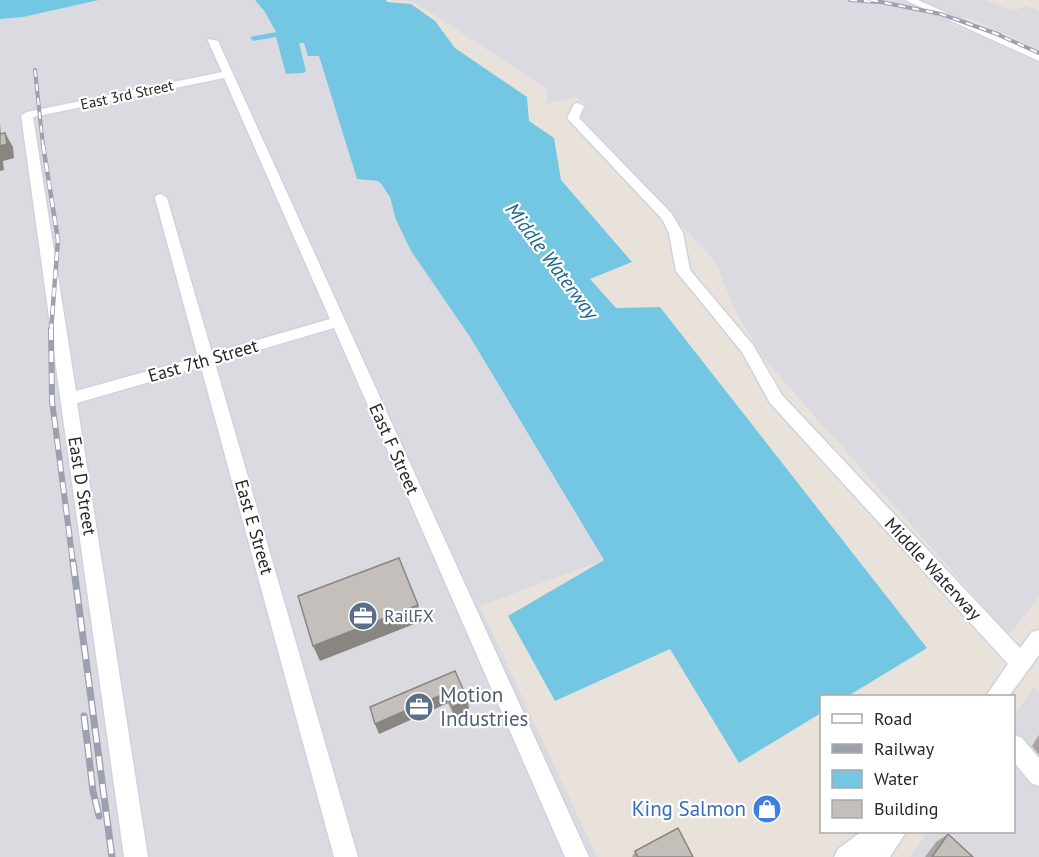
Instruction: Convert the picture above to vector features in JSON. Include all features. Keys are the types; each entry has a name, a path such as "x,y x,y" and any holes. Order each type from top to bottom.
{"street":[{"path":"910,0 1039,58"},
{"name":"East F Street","path":"213,41 577,857"},
{"name":"East 3rd Street","path":"27,115 227,74"},
{"name":"Middle Waterway","path":"578,106 573,118 667,217 676,233 683,271 748,349 776,399 1020,663"},
{"name":"East D Street","path":"27,115 136,857"},
{"name":"East E Street","path":"161,198 346,857"},
{"name":"East 7th Street","path":"69,399 338,322"},
{"path":"998,695 1039,639"},
{"path":"1015,747 1039,775"},
{"path":"846,857 877,833"},
{"path":"875,857 893,833"}],"shaded area":[{"path":"99,0 255,0 276,32 251,37 276,37 280,46 304,43 319,55 357,179 378,181 390,197 396,220 411,251 470,337 604,560 480,606 597,857 0,857 0,19 23,17"},
{"path":"393,0 984,0 1013,11 1026,6 1039,11 1039,49 966,17 948,24 1039,56 1039,597 1009,635 764,359 734,308 717,265 709,254 576,119 586,105 576,97 546,104 547,89 413,1"},
{"path":"1034,687 1039,692 1039,857 910,857 927,833 1015,833 1015,714"}],"water":[{"path":"0,0 99,0 23,17 0,19"},
{"path":"255,0 386,0 387,2 411,4 435,21 455,48 527,97 529,121 554,138 561,180 632,262 590,279 616,308 660,307 927,648 850,695 820,695 820,714 739,763 670,649 555,701 508,616 604,560 470,337 411,251 396,220 390,197 378,181 357,179 319,56 308,56 304,43 299,43 306,71 286,74 276,37 253,41 250,37 276,32"}],"building":[{"path":"5,133 7,144 0,146 0,134"},
{"name":"RailFX","path":"399,558 418,605 313,646 298,596"},
{"path":"455,671 468,700 452,707 446,693 375,724 370,707"},
{"path":"678,828 693,857 638,857 635,851"},
{"path":"948,834 973,857 932,857"}],"railway":[{"path":"850,0 878,2"},
{"path":"871,0 941,14 994,33"},
{"path":"994,33 1000,35"},
{"path":"994,33 1039,53"},
{"path":"35,70 43,146"},
{"path":"43,145 58,240 51,331"},
{"path":"51,331 52,401 73,563"},
{"path":"73,562 112,857"},
{"path":"84,716 93,791 99,816"}],"place":[{"name":"RailFX","path":"363,616"},
{"name":"Motion Industries","path":"419,707"},
{"name":"King Salmon","path":"767,809"}]}
